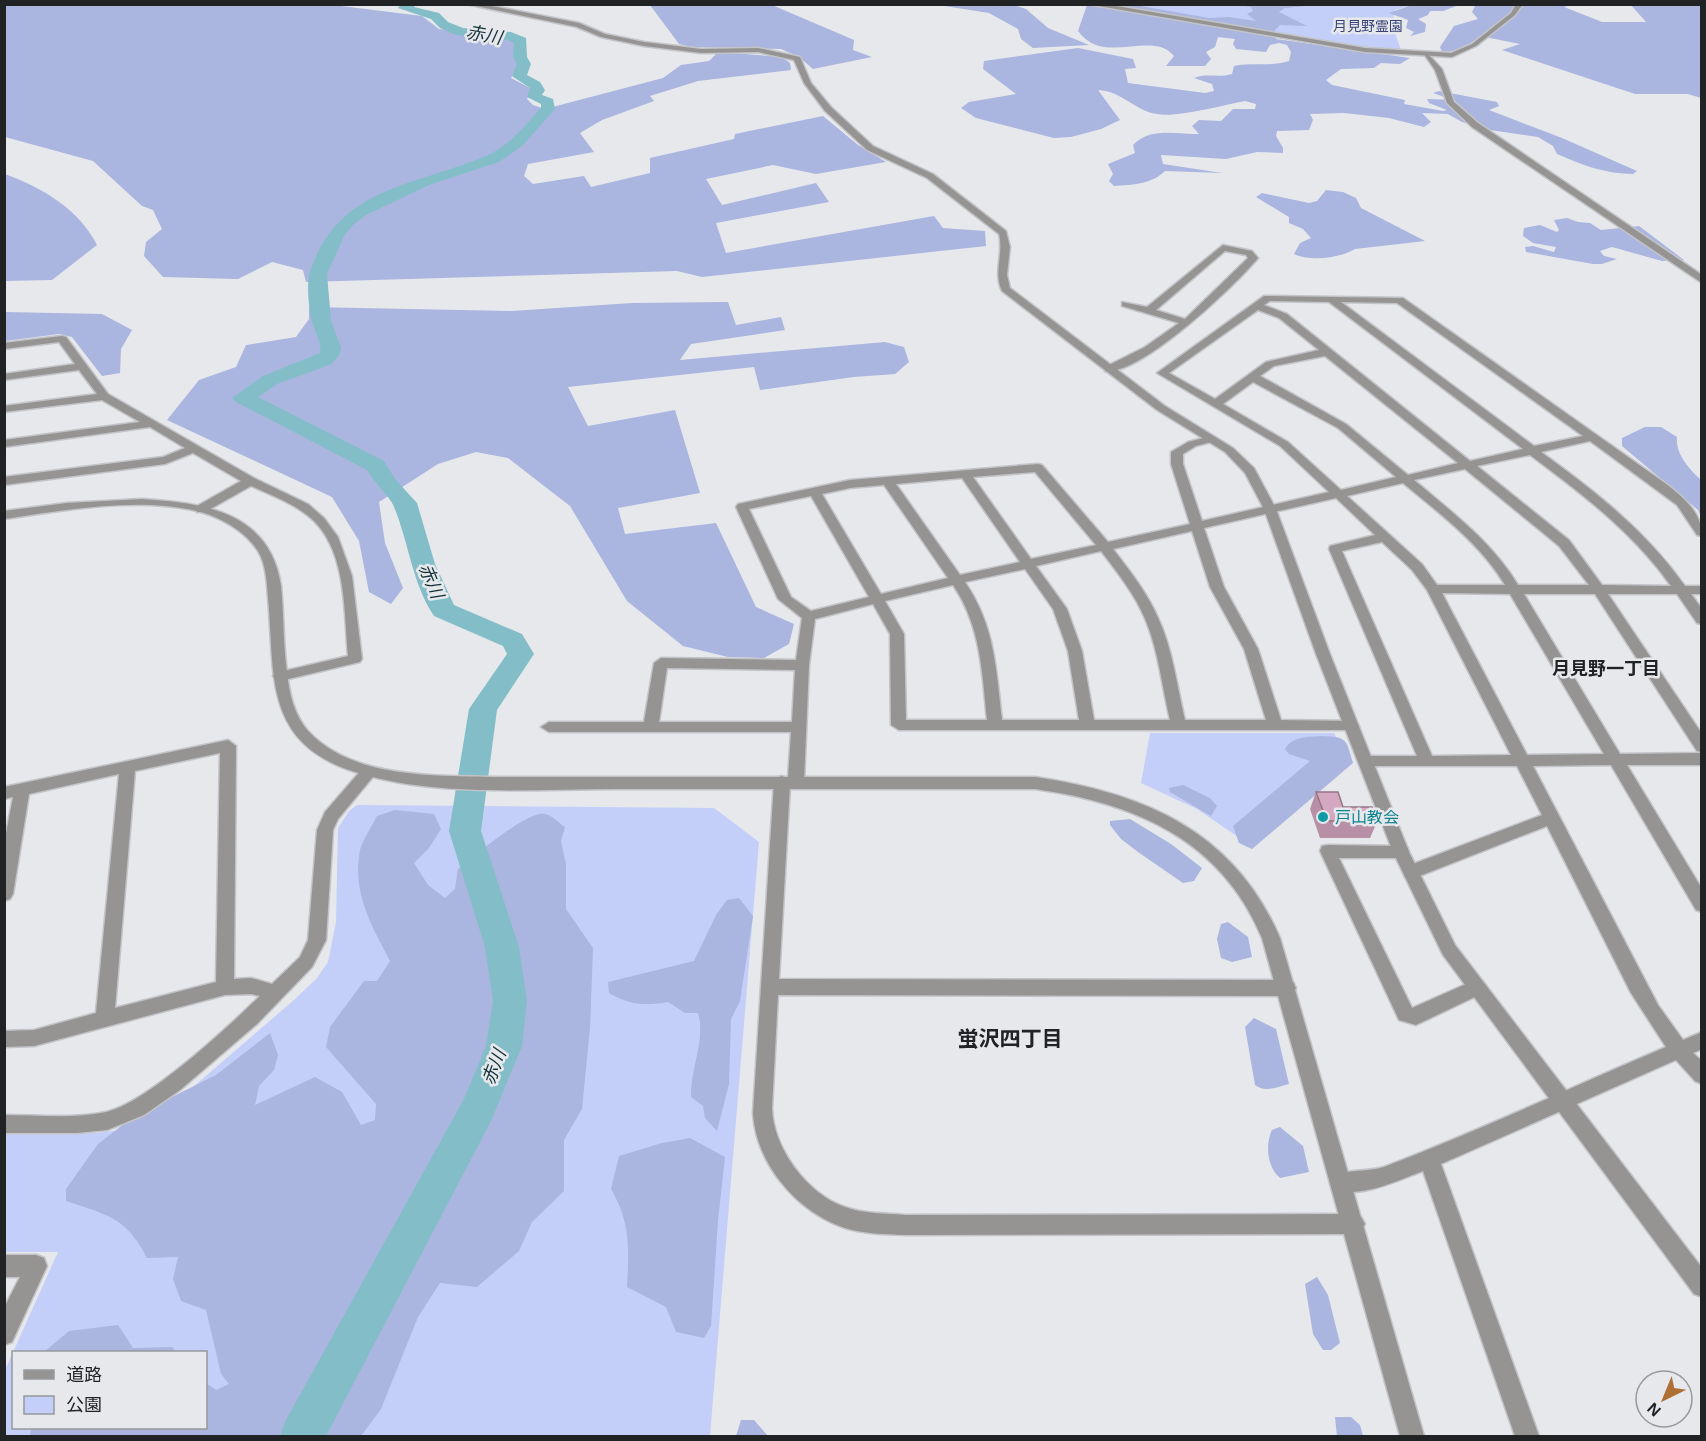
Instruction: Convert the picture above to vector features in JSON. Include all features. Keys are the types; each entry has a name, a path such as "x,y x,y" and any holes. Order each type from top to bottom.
{"street":[{"path":"469,4 579,25 603,36 644,44 701,51 758,50 797,59 808,83 828,110 870,148 930,176 1004,233 1007,246 1001,279 1005,289 1161,408 1243,461 1270,509 1401,852 1449,950 1475,988 1701,1286"},
{"path":"1090,4 1336,46 1426,55 1452,55 1465,51 1510,17 1520,4"},
{"path":"1426,55 1438,69 1451,103 1474,125 1553,176 1701,280"},
{"path":"1109,369 1142,353 1185,322 1253,258 1249,253 1223,248 1149,310"},
{"path":"1701,532 1681,502 1399,300 1276,296 1256,306 1162,373 1284,444 1417,567 1433,589 1524,760 1648,1008 1677,1051 1701,1075"},
{"path":"1331,299 1607,507 1661,562 1701,620"},
{"path":"1126,304 1185,322"},
{"path":"1256,306 1283,316 1564,543 1598,590 1701,747"},
{"path":"4,346 62,339 104,396 192,449 305,508 329,530 341,555 355,659 280,676"},
{"path":"1217,403 1278,361 1327,352"},
{"path":"4,377 82,366"},
{"path":"1253,377 1342,426 1472,535 1498,562 1701,905"},
{"path":"4,409 104,396"},
{"path":"4,444 150,424"},
{"path":"1179,726 1153,621 1138,594 1102,547 1038,468 887,480 814,490 742,507 784,599 809,616 954,579 1029,562 1102,547 1197,526 1593,437"},
{"path":"1211,439 1192,444 1177,452 1176,458 1217,587 1251,649 1275,726"},
{"path":"4,482 165,460 192,449"},
{"path":"964,473 1060,609 1070,632 1087,725"},
{"path":"887,480 973,604 981,627 995,725"},
{"path":"201,509 250,481"},
{"path":"814,490 897,634 899,725 1351,726"},
{"path":"4,515 101,502 182,504 228,520 250,533 264,548 272,570 280,676 284,701 292,719 309,741 335,758 369,772 450,782 493,783 1035,783 1109,795 1142,808 1195,839 1229,870 1266,924 1287,988 1412,1437"},
{"path":"1385,537 1335,549 1427,762"},
{"path":"1433,589 1701,590"},
{"path":"809,616 802,665 799,727 789,782 763,1087 764,1126 776,1159 801,1191 828,1209 861,1222 905,1225 1354,1224"},
{"path":"651,727 661,663 802,665"},
{"path":"549,727 799,727"},
{"path":"4,794 228,746 225,987"},
{"path":"1367,762 1701,759"},
{"path":"105,1019 128,767"},
{"path":"4,1124 77,1124 107,1121 138,1109 173,1084 275,993 306,962 317,940 324,830 331,816 369,772"},
{"path":"4,894 22,790"},
{"path":"1411,872 1551,818"},
{"path":"1401,852 1328,851 1406,1014 1416,1017 1475,988"},
{"path":"4,1039 34,1038 225,987 251,987 275,993"},
{"path":"771,987 1287,988"},
{"path":"1342,1182 1380,1178 1430,1159 1701,1040"},
{"path":"1430,1159 1527,1437"},
{"path":"4,1266 36,1266 4,1334"}],"green space":[{"name":"月見野霊園","path":"1120,5 1412,5 1395,10 1392,25 1401,50 1366,48"},
{"path":"1150,733 1334,733 1346,757 1244,841 1197,809 1141,783"},
{"path":"357,805 714,808 759,842 710,1436 5,1436 5,1370 12,1354 12,1429 207,1429 207,1351 14,1351 58,1252 5,1252 4,1134 97,1133 120,1130 186,1093 294,1000 317,978 328,962 336,922 338,828 349,811"}],"shaded area":[{"path":"325,4 422,16 439,29 513,38 517,41 515,47 520,62 511,78 532,89 527,99 533,105 545,109 663,78 681,65 709,61 718,52 782,57 790,63 791,70 698,81 650,96 654,101 602,120 580,133 594,152 528,164 524,176 533,184 584,176 591,187 650,173 650,158 734,139 735,134 823,116 858,145 886,162 816,174 773,165 706,179 722,205 816,183 829,202 716,223 726,253 934,216 943,228 985,231 986,246 702,277 677,271 306,282 303,270 272,262 238,279 163,277 144,256 146,242 162,229 153,210 142,206 93,161 5,137 4,5"},
{"path":"650,5 772,5 854,40 853,50 872,57 813,69 799,57 781,49 691,47 679,44"},
{"path":"938,5 1014,5 1026,9 1048,28 1089,45 1033,48 1021,39 1018,29 989,13"},
{"path":"1087,5 1135,5 1209,18 1229,17 1256,21 1247,14 1253,11 1251,7 1237,5 1315,5 1285,8 1279,12 1307,26 1280,25 1275,30 1276,39 1410,58 1400,64 1381,63 1374,68 1341,69 1326,80 1332,85 1405,100 1404,104 1443,111 1447,110 1429,103 1427,99 1453,100 1433,93 1439,91 1497,102 1499,106 1489,110 1562,138 1637,171 1633,174 1623,174 1594,168 1557,154 1553,146 1538,137 1490,130 1462,122 1448,114 1422,113 1431,122 1424,127 1389,118 1344,113 1310,114 1313,120 1309,130 1277,131 1276,136 1283,148 1283,153 1257,152 1226,159 1161,155 1163,164 1222,173 1165,171 1148,181 1114,186 1109,181 1113,174 1108,164 1135,153 1133,145 1140,139 1164,133 1199,134 1192,126 1199,120 1221,121 1233,109 1255,109 1256,104 1245,101 1188,113 1165,115 1149,112 1114,94 1098,90 1120,120 1101,129 1071,137 1054,138 976,118 961,108 969,102 1016,94 983,69 984,61 1078,48 1133,59 1136,68 1125,69 1128,83 1205,93 1214,91 1212,84 1194,78 1232,74 1234,66 1289,61 1291,52 1287,45 1279,43 1270,45 1266,52 1236,49 1233,44 1235,39 1218,37 1215,47 1206,52 1211,59 1205,66 1166,66 1174,56 1165,49 1153,46 1114,48 1089,41 1078,31"},
{"path":"1412,5 1459,5 1443,11 1430,11 1428,15 1418,19 1426,24 1425,32 1410,36 1414,32 1406,28 1408,20 1389,13"},
{"path":"1473,5 1571,5 1564,7 1602,22 1646,22 1631,5 1701,5 1701,98 1688,94 1635,94 1502,50 1520,44 1480,36 1461,51 1442,52 1440,47 1454,26 1478,19 1472,12 1475,6"},
{"path":"5,174 58,201 80,220 97,245 52,280 5,281"},
{"path":"1326,190 1343,192 1356,198 1361,208 1425,241 1355,249 1325,258 1308,258 1294,254 1300,243 1311,238 1303,229 1289,223 1289,217 1256,197 1262,193 1309,203 1317,201"},
{"path":"1567,218 1590,223 1601,230 1639,226 1684,260 1662,261 1612,247 1600,251 1604,256 1617,259 1602,264 1526,252 1525,247 1533,246 1554,252 1556,247 1533,243 1523,236 1524,228 1540,225 1557,232 1559,230 1554,220"},
{"path":"728,302 736,325 781,317 785,330 691,344 680,360 885,342 904,347 909,362 895,374 854,377 760,390 754,367 568,387 588,426 675,410 700,493 618,508 625,534 716,523 756,607 794,624 789,644 764,658 728,657 683,646 627,601 570,506 508,458 476,452 438,464 379,502 385,543 403,588 391,604 369,592 359,541 332,497 167,420 199,380 236,367 246,345 296,337 309,319 309,307 512,311 632,303"},
{"path":"5,312 102,314 132,330 121,349 120,373 102,376 72,337 59,334 5,341"},
{"path":"1645,427 1661,427 1677,437 1681,455 1701,480 1701,517 1698,510 1622,446 1622,438"},
{"path":"1336,737 1344,741 1353,763 1252,849 1239,843 1233,826 1310,761 1289,754 1285,749 1288,745 1301,738"},
{"path":"1183,785 1210,798 1217,806 1211,816 1170,792 1169,788"},
{"path":"395,810 434,814 441,829 429,848 414,863 428,885 445,898 455,889 458,869 526,819 545,814 553,817 565,827 561,841 566,864 566,909 593,948 590,1028 582,1109 564,1140 564,1191 532,1222 519,1251 477,1287 440,1283 418,1317 381,1409 361,1436 30,1436 31,1429 207,1429 207,1384 216,1390 229,1384 221,1374 206,1310 181,1301 173,1279 178,1257 147,1258 131,1234 114,1219 66,1201 66,1189 98,1144 134,1116 216,1075 270,1033 278,1055 274,1070 259,1086 255,1105 315,1077 342,1092 361,1125 375,1120 376,1104 326,1047 330,1027 364,981 377,981 390,961 365,908 359,880 358,866 361,846 377,816"},
{"path":"1130,819 1171,844 1202,868 1194,881 1183,883 1121,839 1110,825 1110,821"},
{"path":"739,898 753,916 740,1001 731,1019 729,1084 717,1131 705,1118 703,1106 691,1097 700,1033 698,1013 685,1013 668,1002 644,1004 623,1000 609,993 608,982 694,961 716,915 727,900"},
{"path":"1228,922 1248,937 1252,957 1232,962 1221,958 1217,939 1221,924"},
{"path":"1254,1018 1276,1029 1289,1084 1267,1089 1255,1085 1245,1027"},
{"path":"1280,1127 1303,1146 1309,1172 1280,1178 1272,1168 1268,1156 1268,1142 1272,1130"},
{"path":"690,1138 725,1157 711,1326 704,1338 676,1332 666,1307 627,1287 627,1236 618,1202 611,1189 619,1156 662,1143"},
{"path":"1317,1277 1328,1295 1340,1343 1331,1350 1323,1350 1313,1334 1305,1284"},
{"path":"118,1325 133,1348 172,1347 175,1351 45,1351 69,1331"},
{"path":"1335,1417 1351,1417 1360,1425 1363,1436 1337,1436"},
{"path":"741,1420 754,1420 768,1436 736,1436"}],"building":[{"path":"1316,792 1338,792 1343,807 1372,807 1378,820 1327,821"}],"waterway":[{"name":"赤川","path":"302,1436 478,1109 504,1046 510,1001 502,947 465,831 483,709 521,654 513,640 443,610 423,564 405,503 386,483 376,466 243,398 270,380 325,360 330,354 331,348 321,320 318,274 337,233 348,220 360,211 423,182 493,159 518,142 548,109 548,102 534,97 538,90 535,85 519,76 524,64 520,57 521,41 511,36 461,32 444,25 435,16 404,8 410,4"}],"place":[{"name":"戸山教会","path":"1323,817"}],"district":[{"name":"月見野一丁目","path":"1606,669"},
{"name":"蛍沢四丁目","path":"1010,1038"}]}
